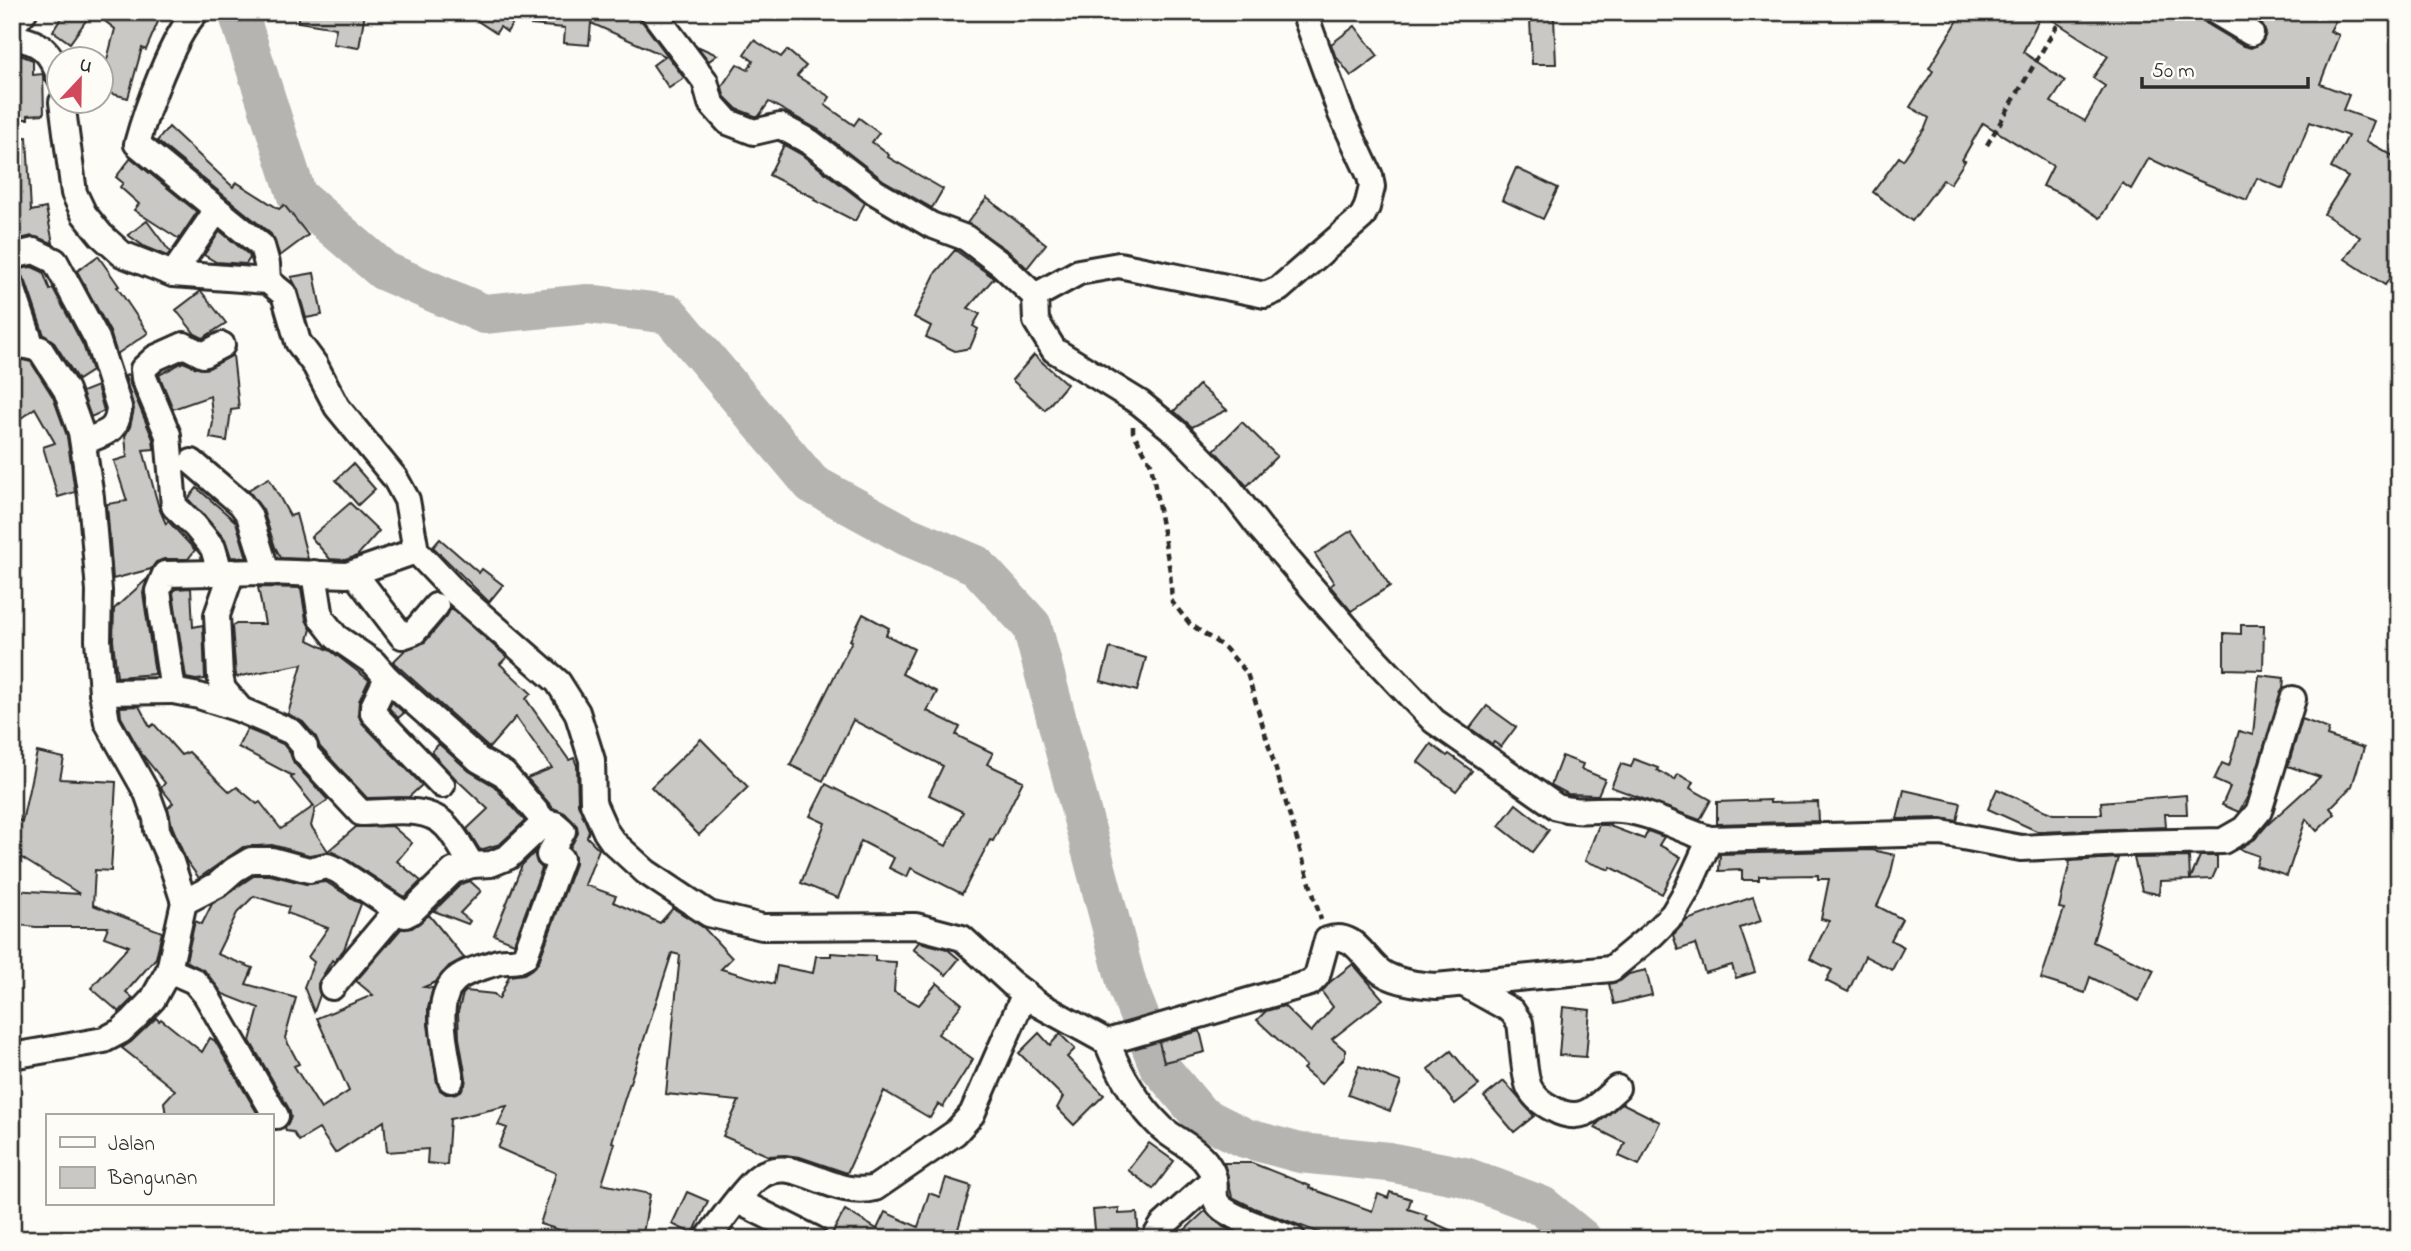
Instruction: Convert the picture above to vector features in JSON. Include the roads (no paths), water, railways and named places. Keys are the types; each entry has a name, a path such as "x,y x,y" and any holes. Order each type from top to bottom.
{"street":[{"path":"12,26 24,12"},
{"path":"196,12 180,35 144,115 136,144 262,246 268,281"},
{"path":"653,12 705,81 711,103 728,122 754,131 780,126 810,142 875,192 931,225 966,238 1002,265 1035,296 1036,321 1054,351 1140,403 1177,433 1222,479 1261,529 1358,641 1434,721 1557,807 1574,812 1620,810 1640,814 1710,839 1942,833 2021,848 2223,841 2244,830 2259,811 2293,699"},
{"path":"1035,296 1079,272 1119,265 1265,295 1279,289 1362,217 1370,197 1370,176 1341,114 1304,12"},
{"path":"2216,12 2251,33"},
{"path":"12,37 31,41 46,52"},
{"path":"64,116 74,193 84,214 122,254 173,274 268,281 284,295 298,342 315,365 337,407 395,478 407,500 416,551 457,594 558,682 577,712 592,760 593,803 606,832 613,842 646,872 709,914 762,927 916,926 962,938 1025,993 1067,1022 1113,1040 1310,983 1317,976 1327,940 1333,938 1355,944 1384,974 1414,985 1436,986 1611,969 1673,914 1710,839"},
{"path":"173,274 217,209"},
{"path":"12,256 34,251 55,261 97,338 119,407 118,419 116,426 109,431 83,442"},
{"path":"12,287 22,348 40,349 66,390 83,442 91,497 99,591 97,640 107,722 147,793 156,818 157,830 184,902 169,970 153,999 121,1031 104,1040 12,1056"},
{"path":"222,345 203,355 184,345 155,358 143,369 144,378 168,435 174,506 213,548 226,572 217,615 220,676 223,689 242,710"},
{"path":"192,462 250,514 267,572"},
{"path":"173,691 158,591 165,574 267,572 347,575 416,551"},
{"path":"314,573 321,618 336,637 374,663 446,733 513,783 545,822 555,824 563,831 549,855 561,859 525,956 518,961 503,960 458,977 443,1001 441,1017 451,1080"},
{"path":"354,573 402,636 414,632 436,606"},
{"path":"387,678 373,707 373,713 442,785"},
{"path":"102,692 173,691 199,696 242,710 292,732 305,747 305,753 361,813 418,812 432,816 446,825 472,865"},
{"path":"184,902 217,885 251,860 260,859 309,870 327,866 389,902 405,915 453,871 472,865 491,864 508,857 545,822"},
{"path":"332,987 397,910"},
{"path":"169,970 194,981 206,995 276,1116"},
{"path":"1462,983 1512,1011 1516,1016 1520,1023 1528,1086 1535,1097 1547,1106 1564,1115 1576,1116 1595,1108 1617,1088"},
{"path":"707,1239 754,1180 771,1169 792,1169 838,1188 860,1192 875,1188 955,1133 972,1114 1025,993"},
{"path":"1113,1040 1127,1086 1164,1129 1197,1153 1206,1163 1214,1178 1214,1197 1220,1208 1293,1239"},
{"path":"1154,1239 1162,1226 1214,1178"},
{"path":"738,1201 814,1239"}],"waterway":[{"path":"238,12 297,196 384,271 484,314 588,304 669,314 812,484 907,536 976,565 1032,626 1127,985 1159,1066 1201,1116 1245,1138 1300,1153 1389,1162 1465,1177 1542,1206 1582,1239"}]}
